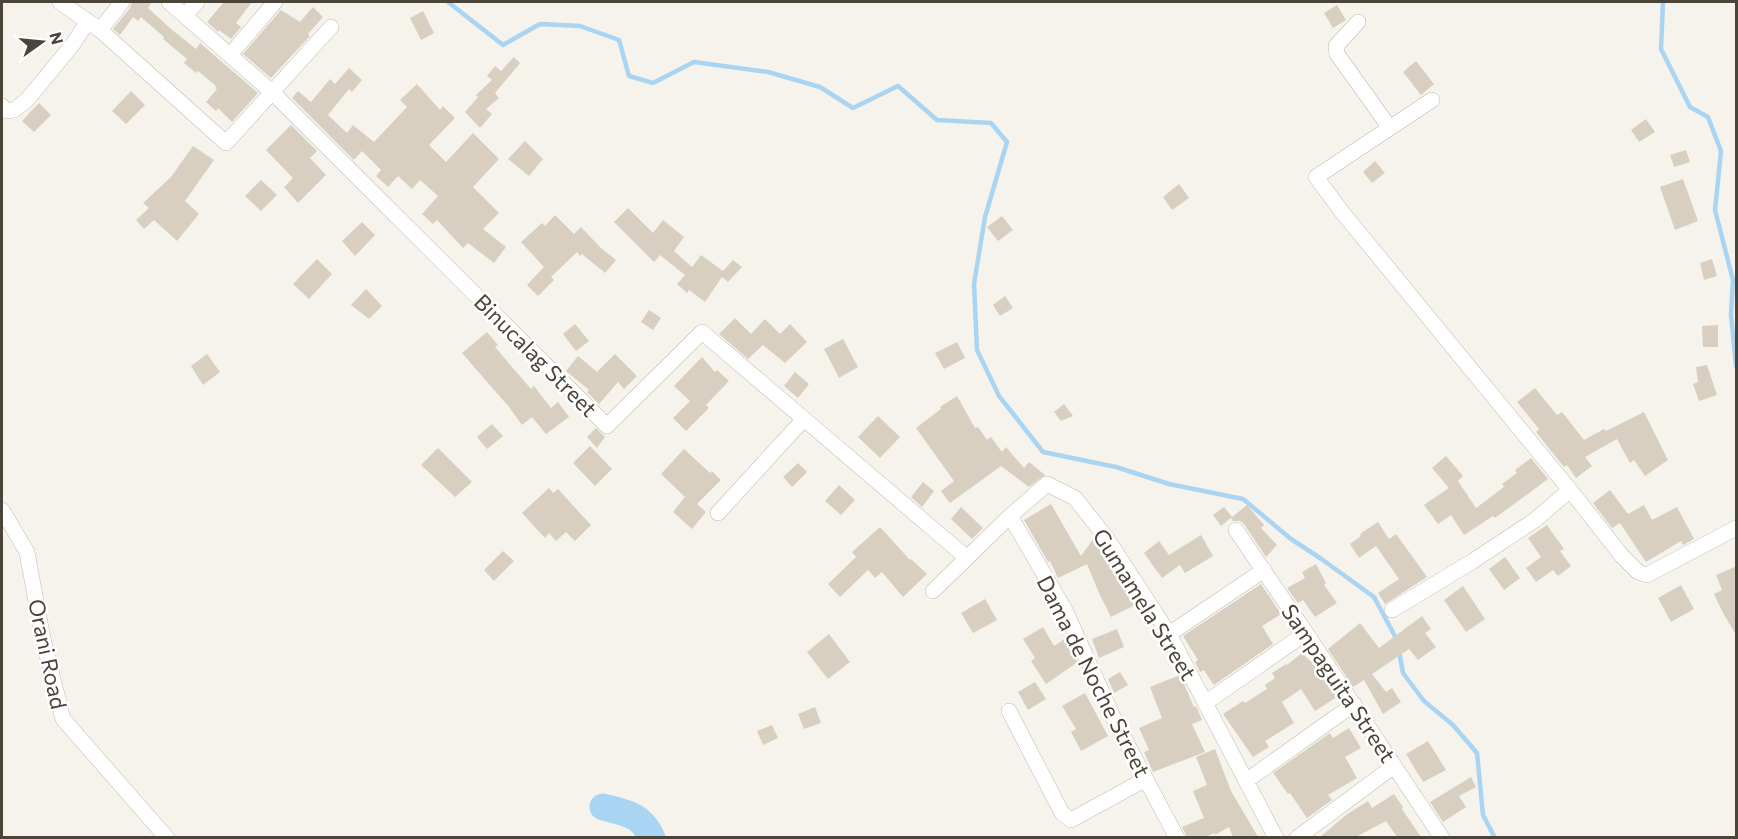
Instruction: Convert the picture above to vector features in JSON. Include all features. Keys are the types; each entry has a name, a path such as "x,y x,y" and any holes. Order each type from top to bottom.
{"street":[{"path":"60,2 100,30 226,143 331,27"},
{"path":"100,30 122,2"},
{"name":"Binucalag Street","path":"169,2 273,93 608,426 702,333 967,558"},
{"path":"185,16 197,2"},
{"path":"230,55 275,2"},
{"path":"2,106 7,111 14,110 27,100 73,44 88,21"},
{"path":"1358,22 1336,46 1337,54 1390,128"},
{"path":"1432,100 1316,177 1622,556 1638,572 1647,575 1737,528"},
{"path":"718,513 804,419"},
{"name":"Gumamela Street","path":"933,591 1047,483 1075,498 1108,540 1168,634 1275,837"},
{"path":"1392,610 1526,526 1570,490"},
{"name":"Orani Road","path":"2,510 27,552 43,639 63,719 168,837"},
{"name":"Dama de Noche Street","path":"1010,516 1065,610 1114,719 1177,837"},
{"name":"Sampaguita Street","path":"1236,530 1442,837"},
{"path":"1168,634 1264,570"},
{"path":"1205,703 1306,633"},
{"path":"1246,781 1354,704"},
{"path":"1009,711 1062,813 1071,820 1146,779"},
{"path":"1297,837 1394,766"}],"building":[{"path":"132,2 152,2 148,8 171,29 196,49 200,43 258,93 232,122 218,108 216,111 206,102 217,89 216,86 184,63 187,59 141,17 138,21 133,17 120,35 113,29 130,8"},
{"path":"224,2 252,2 236,23 241,27 231,39 219,30 218,32 207,22"},
{"path":"1337,5 1346,20 1333,28 1324,13"},
{"path":"313,7 323,17 308,34 310,36 271,78 243,54 281,10 300,22"},
{"path":"423,11 434,33 421,40 410,18"},
{"path":"514,57 520,63 495,93 499,98 486,109 492,114 480,128 465,112 478,97 476,95 492,80 487,76 495,66 501,71"},
{"path":"1416,61 1434,84 1421,95 1403,72"},
{"path":"349,68 362,80 352,92 349,89 328,115 347,133 353,125 374,142 407,107 400,100 417,84 440,110 443,106 455,118 429,145 446,162 473,133 499,159 473,187 499,213 483,229 506,247 494,263 468,243 463,248 437,220 433,224 422,214 438,196 420,180 412,189 398,176 388,187 376,176 381,170 362,151 354,160 292,98 298,91 311,102 330,79 335,84"},
{"path":"131,91 145,105 126,124 112,111"},
{"path":"39,103 51,115 34,132 22,121"},
{"path":"1646,119 1655,132 1639,142 1631,130"},
{"path":"291,125 317,151 310,158 326,175 298,203 284,187 293,178 266,150"},
{"path":"525,141 543,159 529,176 508,159"},
{"path":"193,146 214,160 185,201 199,214 177,241 154,220 144,229 136,220 149,208 143,203 171,177"},
{"path":"1686,150 1690,162 1674,167 1670,155"},
{"path":"1375,161 1385,173 1372,183 1363,172"},
{"path":"1683,179 1698,221 1675,230 1660,187"},
{"path":"261,180 277,195 261,211 245,196"},
{"path":"1179,184 1189,198 1172,210 1163,197"},
{"path":"628,208 653,233 663,220 684,237 674,251 692,267 701,255 723,271 733,260 742,267 728,282 722,277 705,302 689,290 687,293 677,284 685,275 660,255 654,262 614,222"},
{"path":"555,215 574,234 581,227 616,260 605,273 577,252 551,277 554,280 538,296 527,285 544,267 521,242 542,223 545,226"},
{"path":"1002,216 1013,230 998,241 987,227"},
{"path":"362,222 375,235 355,256 342,241"},
{"path":"317,259 332,274 309,299 293,284"},
{"path":"1712,259 1717,276 1704,280 1700,263"},
{"path":"366,289 382,306 369,319 351,305"},
{"path":"1005,296 1013,308 1000,316 993,305"},
{"path":"649,310 661,318 653,330 641,322"},
{"path":"735,318 751,334 765,319 780,334 790,324 807,342 785,363 763,345 748,359 719,334"},
{"path":"575,324 589,341 576,351 563,334"},
{"path":"1718,325 1718,347 1703,347 1702,326"},
{"path":"487,332 498,345 495,347 531,389 534,386 551,408 558,402 569,417 546,434 532,417 522,425 462,353"},
{"path":"843,339 858,367 839,378 824,349"},
{"path":"957,342 965,358 944,369 935,353"},
{"path":"207,354 220,372 203,385 191,366"},
{"path":"615,354 637,376 624,389 618,382 599,404 587,392 589,390 566,371 578,356 597,372"},
{"path":"702,357 715,372 717,370 729,381 706,405 709,408 686,431 673,418 690,401 674,386"},
{"path":"1707,365 1717,395 1699,401 1693,384 1698,382 1696,367"},
{"path":"795,372 809,384 798,398 784,386"},
{"path":"1535,388 1557,415 1562,412 1584,440 1644,412 1668,460 1645,476 1634,460 1630,463 1617,439 1585,457 1592,466 1576,478 1567,465 1564,467 1536,432 1539,429 1517,402"},
{"path":"957,396 975,428 978,427 987,440 991,437 1002,452 1006,447 1024,468 1029,462 1045,475 1029,487 1001,466 950,503 941,491 954,481 916,428"},
{"path":"1064,404 1073,416 1061,421 1054,412"},
{"path":"878,416 900,437 880,458 858,437"},
{"path":"492,424 503,436 487,449 477,437"},
{"path":"596,428 605,437 597,448 587,437"},
{"path":"590,446 612,469 595,486 573,463"},
{"path":"438,448 472,482 455,497 421,465"},
{"path":"684,449 721,480 697,504 706,512 692,529 673,512 685,497 661,474"},
{"path":"1446,456 1463,476 1458,481 1476,508 1504,487 1502,484 1517,473 1515,470 1531,458 1548,479 1495,518 1493,516 1464,535 1451,515 1438,524 1424,505 1449,488 1432,468"},
{"path":"798,463 807,472 792,487 783,477"},
{"path":"923,482 934,491 922,507 911,497"},
{"path":"839,485 855,500 841,515 825,501"},
{"path":"549,488 553,493 558,489 591,525 575,541 566,532 556,541 549,533 545,538 522,513"},
{"path":"1610,490 1628,514 1644,505 1652,520 1677,507 1694,539 1683,545 1681,541 1646,562 1620,523 1612,528 1593,503"},
{"path":"1051,504 1081,556 1094,538 1122,580 1135,605 1111,617 1087,564 1058,578 1024,520"},
{"path":"1247,505 1264,525 1261,528 1277,545 1266,557 1244,524 1240,521 1233,521 1231,518"},
{"path":"961,507 983,528 972,539 951,519"},
{"path":"1224,507 1232,517 1221,526 1213,515"},
{"path":"1378,522 1389,539 1396,534 1427,577 1385,604 1378,593 1399,579 1376,546 1359,558 1350,544"},
{"path":"1547,525 1564,549 1560,551 1571,566 1558,576 1553,570 1536,582 1526,568 1541,557 1528,538"},
{"path":"880,527 910,560 927,574 903,597 882,572 875,578 868,570 840,597 828,584 856,557 852,552"},
{"path":"1201,535 1213,556 1185,573 1180,565 1162,578 1144,553 1159,541 1169,555"},
{"path":"503,551 514,561 494,581 484,570"},
{"path":"1505,557 1520,578 1504,590 1489,569"},
{"path":"1316,564 1326,583 1324,585 1337,603 1315,617 1303,600 1298,603 1287,588 1305,578 1302,572"},
{"path":"1737,566 1737,637 1714,594 1722,590 1716,575"},
{"path":"1261,584 1281,614 1262,626 1273,644 1214,685 1204,670 1200,672 1195,662 1198,660 1183,636"},
{"path":"1681,585 1694,609 1671,622 1658,598"},
{"path":"1463,586 1485,619 1466,632 1444,600"},
{"path":"985,599 997,620 973,633 961,613"},
{"path":"1422,616 1431,629 1425,633 1436,647 1418,660 1409,649 1372,674 1386,692 1392,688 1401,702 1383,714 1364,680 1353,687 1328,649 1360,623 1379,648"},
{"path":"1043,627 1054,646 1066,638 1078,662 1046,684 1031,661 1035,658 1023,639"},
{"path":"1117,629 1124,647 1099,658 1092,639"},
{"path":"829,634 850,662 828,679 807,652"},
{"path":"1302,653 1310,661 1312,660 1337,697 1315,711 1301,689 1282,702 1294,723 1265,741 1269,747 1253,757 1223,714 1267,689 1265,685 1275,678 1272,673"},
{"path":"1120,672 1128,685 1114,693 1108,679"},
{"path":"1180,675 1202,720 1192,724 1205,752 1153,772 1144,752 1149,750 1139,728 1162,718 1150,687"},
{"path":"1035,682 1046,699 1028,710 1018,692"},
{"path":"1085,693 1108,736 1081,751 1071,732 1076,729 1062,706"},
{"path":"815,707 821,723 804,729 798,714"},
{"path":"772,725 778,738 763,745 757,731"},
{"path":"1349,728 1361,748 1345,757 1357,778 1328,795 1332,800 1307,818 1273,773 1330,733 1333,738"},
{"path":"1428,741 1446,770 1423,782 1406,754"},
{"path":"1215,749 1231,791 1258,837 1233,837 1229,827 1215,835 1215,833 1205,837 1187,837 1182,827 1204,818 1193,791 1207,785 1196,757"},
{"path":"1471,777 1476,787 1459,796 1466,807 1443,822 1430,802"},
{"path":"1394,794 1421,837 1397,837 1386,821 1356,837 1320,837 1346,815 1368,801 1372,808"}],"waterway":[{"path":"448,2 503,45 540,24 580,26 619,40 629,76 653,83 694,62 768,72 820,87 853,108 898,86 937,120 991,123 1007,142 985,217 974,284 977,350 999,396 1043,452 1116,467 1169,484 1243,499 1291,539 1374,597 1397,640"},
{"path":"1663,2 1661,49 1690,107 1708,117 1721,151 1715,210 1733,280 1731,315 1736,366"},
{"path":"1399,651 1403,673 1424,701 1453,725 1477,753 1483,815 1495,838"},
{"path":"603,807 638,819 652,838"}]}
